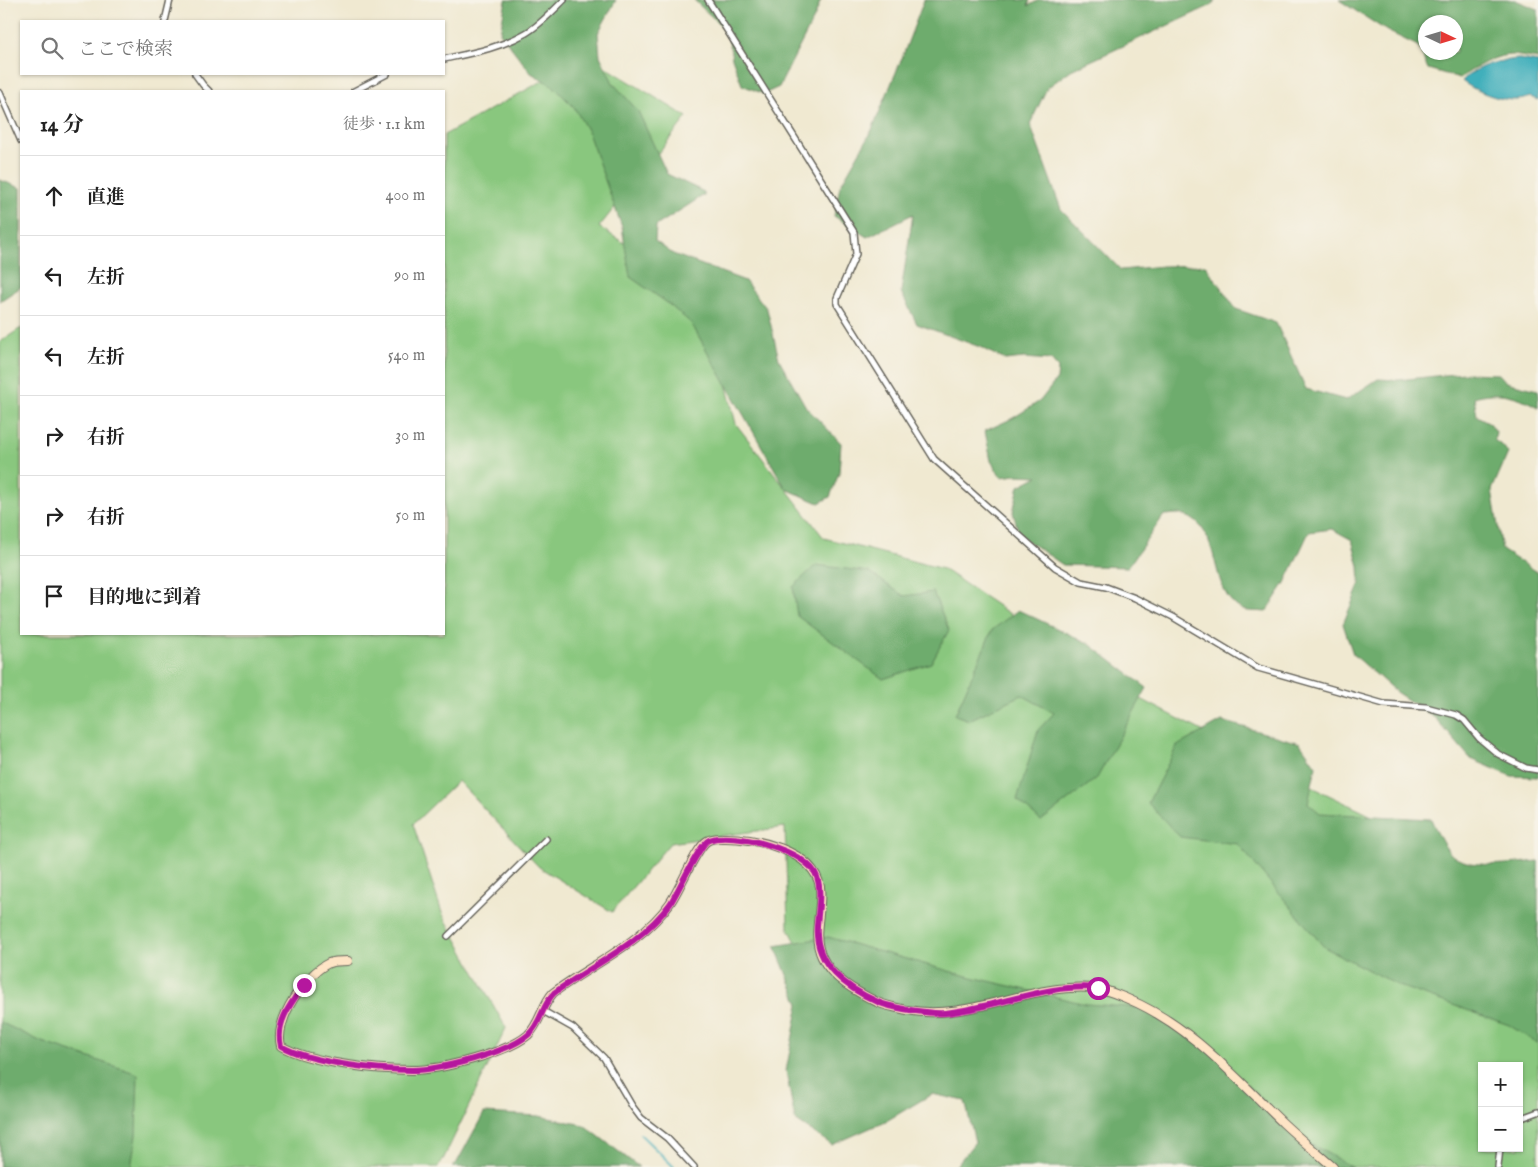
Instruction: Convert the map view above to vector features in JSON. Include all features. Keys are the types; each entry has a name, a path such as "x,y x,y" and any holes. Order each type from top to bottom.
{"street":[{"path":"165,20 170,0"},
{"path":"445,59 506,43 526,33 564,0"},
{"path":"708,0 854,232 856,254 837,298 837,304 934,459 1065,574 1081,582 1106,587 1135,598 1173,617 1258,668 1384,704 1426,707 1456,715 1464,720 1479,738 1498,754 1526,768 1538,770"},
{"path":"196,75 209,90"},
{"path":"356,90 385,75"},
{"path":"0,93 20,139"},
{"path":"348,961 330,963 317,971 304,985 283,1018 280,1032 281,1046 311,1058 412,1070 438,1068 487,1054 512,1046 528,1035 536,1024 549,998 554,993 627,945 657,919 681,886 702,846 709,840 720,838 751,841 788,851 808,864 817,875 820,889 816,932 820,952 832,972 850,987 879,1003 891,1007 944,1013 1053,990 1090,988 1106,990 1148,1007 1188,1035 1218,1059 1284,1124 1333,1167"},
{"path":"448,936 546,839"},
{"path":"543,1011 573,1028 604,1058 641,1118 667,1138 694,1167"},
{"path":"1523,1118 1538,1112"},
{"path":"1498,1167 1500,1152"}],"green space":[{"path":"506,0 616,0 598,33 600,56 613,83 638,111 667,174 704,192 704,195 656,226 655,241 673,254 745,281 767,309 779,359 806,407 841,443 839,473 830,497 819,503 786,489 691,323 666,302 630,277 622,227 587,130 574,107 553,86 531,73 500,33"},
{"path":"694,0 821,0 814,18 779,87 764,94 742,85 732,58 727,31"},
{"path":"924,0 1030,0 1028,6 1039,0 1215,0 1212,5 1071,70 1047,88 1030,124 1061,209 1121,270 1205,265 1236,309 1276,323 1306,389 1346,400 1378,379 1398,380 1464,373 1499,374 1506,382 1538,390 1538,407 1522,399 1507,395 1491,394 1474,397 1477,416 1490,423 1496,432 1494,440 1503,446 1508,453 1492,490 1502,550 1538,573 1538,777 1511,776 1471,759 1435,718 1396,692 1353,654 1343,624 1360,584 1359,566 1352,540 1332,529 1309,532 1285,583 1266,612 1243,610 1232,602 1224,590 1211,546 1205,533 1196,522 1183,515 1164,515 1128,567 1063,565 1019,535 1013,512 1019,486 1038,476 1016,475 1001,477 991,461 985,431 1013,418 1040,401 1057,379 1058,368 1051,360 1024,358 1005,360 980,347 917,324 901,292 913,214 867,237 834,216 840,186 871,132"},
{"path":"1339,0 1515,0 1538,9 1538,59 1507,55 1486,62 1460,78 1428,69 1424,60 1463,60 1463,15 1418,15 1418,46 1387,31"},
{"path":"588,56 687,117 599,227 704,294 736,424 824,538 943,569 1120,688 1275,769 1434,846 1538,985 1538,1167 1315,1167 851,1046 788,927 785,827 670,843 612,912 539,867 458,781 413,824 442,913 506,1028 438,1167 0,1167 0,342 20,329 20,635 445,635 445,134"},
{"path":"0,180 20,188 20,288 0,301"},
{"path":"816,565 869,572 904,596 933,592 949,630 931,663 883,679 797,616 793,587"},
{"path":"1018,610 1088,643 1147,688 1097,778 1041,821 1017,800 1038,730 1054,713 1022,695 969,720 955,715 992,630"},
{"path":"1222,721 1300,743 1316,766 1308,803 1320,813 1431,819 1444,845 1457,859 1479,864 1538,861 1538,1044 1509,1025 1399,986 1324,947 1238,844 1180,837 1148,803 1177,746"},
{"path":"828,937 963,975 1086,1004 1143,1008 1213,1053 1307,1142 1352,1167 955,1167 975,1142 965,1101 932,1094 888,1120 832,1145 795,1120 786,1071 799,1004 775,946"},
{"path":"0,1022 42,1042 138,1074 136,1135 131,1167 0,1167"},
{"path":"484,1113 539,1116 584,1125 639,1167 452,1167 456,1164"}],"water":[{"path":"1519,59 1538,62 1538,100 1530,97 1514,100 1495,97 1476,90 1462,81 1468,75 1489,64"}],"waterway":[{"path":"640,1134 674,1167"}],"route":[{"path":"304,985 283,1018 280,1040 281,1046 311,1058 375,1068 412,1070 438,1068 512,1046 528,1035 536,1024 549,998 554,993 566,983 627,945 657,919 681,886 702,846 709,840 720,838 751,841 772,846 788,851 808,864 817,875 820,889 816,932 824,961 832,972 850,987 879,1003 891,1007 944,1013 1053,990 1098,988"}]}
